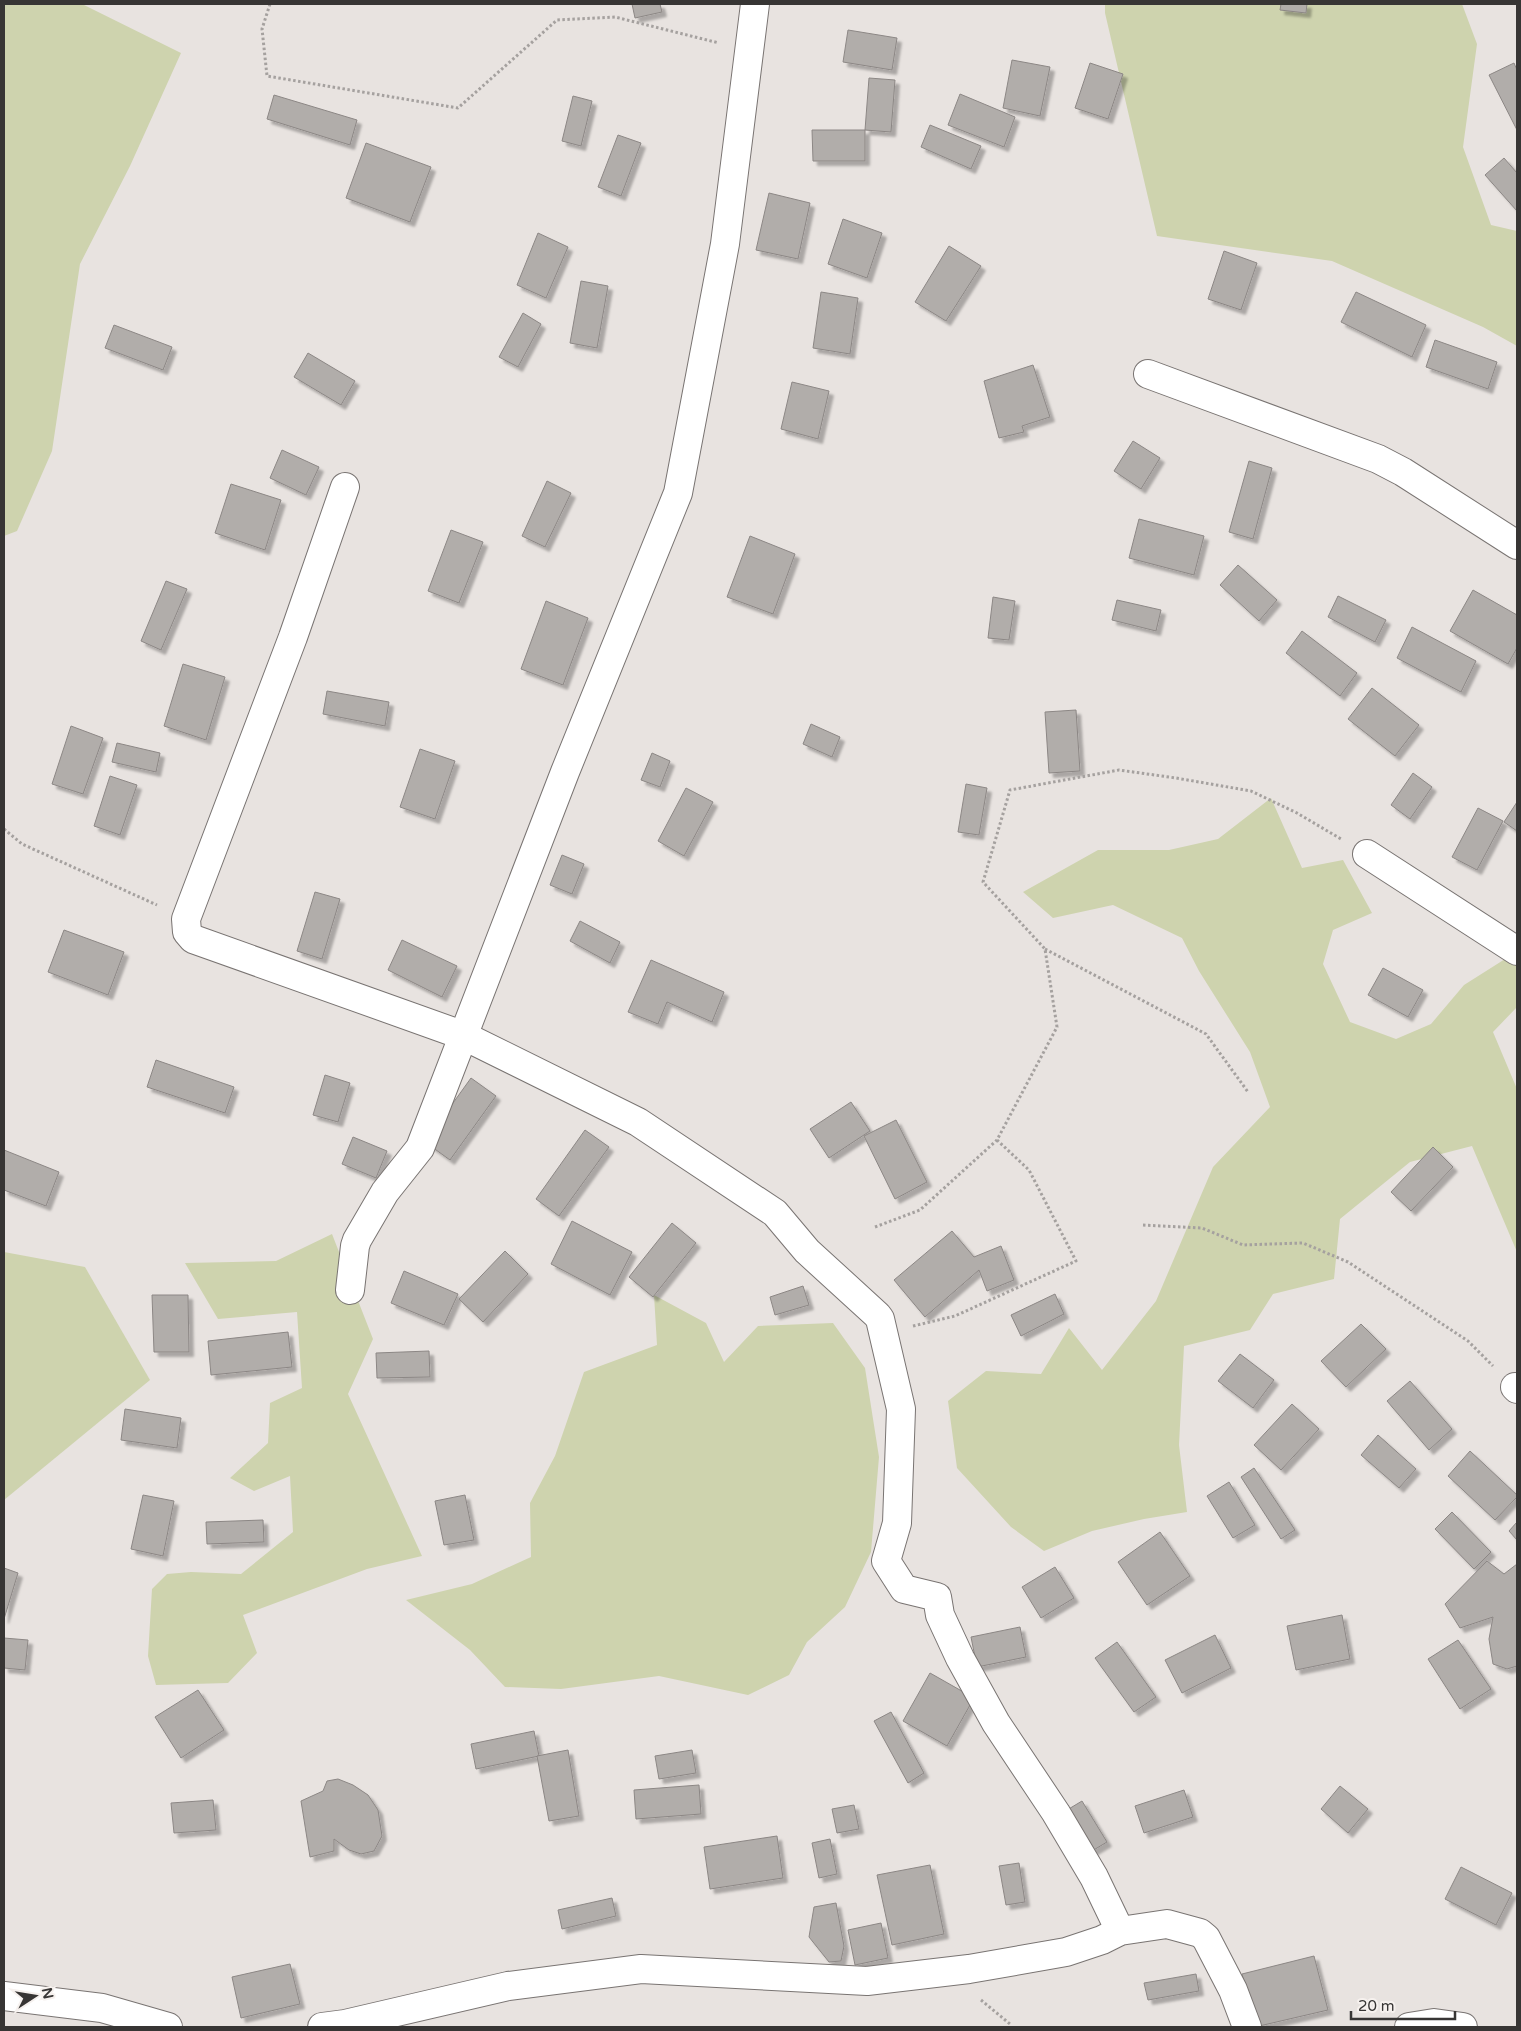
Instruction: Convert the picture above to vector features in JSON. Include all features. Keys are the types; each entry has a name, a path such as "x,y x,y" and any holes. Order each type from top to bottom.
{"street":[{"path":"350,1290 357,1240 384,1192 420,1148 564,772 678,493 724,244 755,4"},
{"path":"1148,374 1378,459 1403,472 1517,545"},
{"path":"345,487 293,637 186,918 187,932 192,939 462,1035 638,1122 775,1212 807,1251 877,1315 884,1334 901,1409 897,1523 886,1562 904,1589 937,1597 940,1615 960,1658 996,1723 1056,1813 1094,1877 1120,1931"},
{"path":"1367,854 1517,952"},
{"path":"322,2027 345,2024 508,1986 642,1969 867,1981 953,1971 1066,1952 1102,1940 1120,1931 1167,1924 1200,1933 1210,1943 1248,2027"},
{"path":"4,1996 102,2008 168,2027"},
{"path":"1409,2027 1434,2023 1463,2027"}],"path":[{"path":"270,4 262,29 267,76 458,108 557,20 615,17 750,51"},
{"path":"1248,1092 1206,1034 1045,949 983,882 1010,790 1118,770 1250,791 1297,813 1367,854"},
{"path":"4,829 22,844 186,918"},
{"path":"875,1227 920,1210 997,1140 1057,1026 1045,949"},
{"path":"884,1334 954,1316 1076,1261 1030,1170 997,1140"},
{"path":"1142,1225 1202,1228 1244,1245 1303,1243 1348,1262 1468,1341 1516,1388"}],"green space":[{"path":"4,4 82,4 181,53 130,166 80,264 52,451 17,531 4,536"},
{"path":"1105,4 1462,4 1477,44 1463,147 1491,225 1517,231 1517,346 1483,327 1332,261 1157,236 1105,13"},
{"path":"1271,798 1302,868 1343,860 1372,913 1333,930 1323,964 1350,1022 1396,1039 1431,1024 1464,985 1513,954 1517,957 1517,1007 1493,1032 1517,1089 1517,1252 1472,1146 1410,1162 1340,1219 1334,1279 1273,1294 1250,1330 1184,1346 1179,1445 1187,1512 1144,1519 1092,1531 1044,1551 1011,1527 957,1468 948,1401 986,1371 1041,1374 1069,1328 1102,1370 1156,1301 1213,1167 1270,1107 1250,1052 1199,971 1182,938 1113,905 1053,918 1023,892 1098,850 1169,850 1218,839"},
{"path":"332,1234 373,1339 348,1394 422,1556 367,1569 243,1615 257,1653 228,1683 156,1685 148,1656 152,1589 167,1574 191,1572 241,1574 293,1532 290,1476 254,1491 230,1478 268,1443 270,1403 302,1388 297,1312 218,1319 185,1263 276,1261"},
{"path":"4,1252 85,1267 150,1380 4,1500"},
{"path":"654,1295 706,1323 724,1362 758,1326 833,1323 865,1368 879,1457 871,1552 845,1607 807,1642 789,1675 748,1695 659,1676 561,1689 505,1687 470,1650 406,1600 472,1584 531,1557 530,1503 555,1456 584,1372 657,1345"}],"building":[{"path":"632,4 660,4 662,12 635,18"},
{"path":"1281,4 1307,4 1306,13 1280,10"},
{"path":"848,30 897,38 892,70 843,62"},
{"path":"1012,60 1050,67 1040,116 1003,108"},
{"path":"1090,63 1123,74 1108,119 1075,108"},
{"path":"1514,63 1517,70 1517,130 1489,75"},
{"path":"869,78 895,80 891,132 865,130"},
{"path":"960,94 1015,117 1004,147 948,125"},
{"path":"274,95 357,120 350,145 267,119"},
{"path":"573,96 592,101 581,146 562,141"},
{"path":"930,125 981,146 971,169 921,147"},
{"path":"812,130 865,130 865,161 813,161"},
{"path":"618,135 641,143 621,196 598,187"},
{"path":"366,143 431,167 410,222 346,198"},
{"path":"1504,158 1517,173 1517,211 1485,175"},
{"path":"769,193 810,203 798,259 756,250"},
{"path":"843,219 882,233 867,278 828,264"},
{"path":"538,233 568,247 546,298 517,285"},
{"path":"949,246 981,266 946,321 915,302"},
{"path":"1224,251 1257,263 1241,310 1208,299"},
{"path":"581,281 608,286 597,348 570,343"},
{"path":"821,292 858,298 850,354 813,348"},
{"path":"1356,292 1426,325 1412,357 1341,322"},
{"path":"523,313 541,324 518,367 499,357"},
{"path":"114,325 172,347 163,370 105,348"},
{"path":"1435,340 1497,362 1488,389 1426,367"},
{"path":"308,353 355,381 341,405 294,377"},
{"path":"1033,365 1050,417 1022,426 1024,432 999,438 984,381"},
{"path":"792,382 829,391 818,439 781,429"},
{"path":"1133,441 1160,458 1141,489 1114,471"},
{"path":"282,450 319,467 306,495 270,478"},
{"path":"1249,461 1272,468 1253,539 1229,532"},
{"path":"547,481 571,493 545,547 522,536"},
{"path":"231,484 281,500 265,550 215,533"},
{"path":"1139,519 1204,536 1194,575 1129,558"},
{"path":"451,530 483,542 459,603 428,591"},
{"path":"750,536 795,554 773,614 727,597"},
{"path":"1238,565 1277,600 1259,621 1220,585"},
{"path":"166,581 187,589 161,650 141,641"},
{"path":"1473,590 1517,615 1517,648 1508,664 1450,631"},
{"path":"1338,596 1386,620 1375,642 1328,617"},
{"path":"993,597 1015,601 1009,640 988,638"},
{"path":"1117,600 1161,610 1156,631 1112,620"},
{"path":"546,601 588,618 563,685 521,669"},
{"path":"1412,627 1476,661 1461,692 1397,658"},
{"path":"1302,631 1357,673 1340,696 1286,653"},
{"path":"183,664 225,677 206,740 164,726"},
{"path":"1372,688 1419,725 1395,756 1348,719"},
{"path":"327,691 389,702 385,726 323,714"},
{"path":"1076,710 1080,771 1049,773 1045,712"},
{"path":"811,724 840,737 832,757 803,744"},
{"path":"71,726 103,738 83,794 52,784"},
{"path":"117,743 160,753 156,772 112,762"},
{"path":"420,749 455,761 435,819 400,807"},
{"path":"652,753 670,761 660,787 641,780"},
{"path":"1413,773 1432,787 1410,819 1391,805"},
{"path":"110,776 137,785 120,835 94,826"},
{"path":"966,784 987,788 979,835 958,832"},
{"path":"686,788 713,802 684,856 658,841"},
{"path":"1517,802 1517,831 1504,822"},
{"path":"1478,808 1503,821 1477,870 1452,857"},
{"path":"562,855 584,864 572,894 550,885"},
{"path":"315,892 340,899 322,959 297,951"},
{"path":"580,921 620,942 610,963 570,941"},
{"path":"64,930 124,952 108,995 48,972"},
{"path":"402,940 457,966 442,997 388,970"},
{"path":"651,960 724,992 712,1022 667,1002 658,1024 628,1012"},
{"path":"1383,968 1423,990 1408,1017 1368,995"},
{"path":"156,1060 234,1087 225,1113 147,1087"},
{"path":"325,1075 350,1083 338,1122 313,1115"},
{"path":"471,1078 496,1096 450,1160 425,1142"},
{"path":"851,1102 870,1131 829,1158 810,1129"},
{"path":"896,1120 927,1182 895,1199 864,1136"},
{"path":"585,1130 609,1147 559,1216 536,1199"},
{"path":"353,1137 387,1151 376,1178 342,1164"},
{"path":"1433,1147 1453,1167 1411,1211 1391,1192"},
{"path":"4,1150 59,1172 46,1206 4,1190"},
{"path":"572,1221 632,1252 610,1295 551,1264"},
{"path":"672,1223 696,1243 653,1297 629,1277"},
{"path":"952,1231 974,1257 1001,1246 1014,1280 987,1291 979,1270 925,1317 894,1280"},
{"path":"505,1251 528,1274 483,1322 459,1299"},
{"path":"404,1271 458,1294 444,1325 391,1303"},
{"path":"803,1286 809,1305 775,1315 770,1297"},
{"path":"1055,1294 1064,1314 1021,1336 1011,1315"},
{"path":"152,1295 188,1295 189,1352 154,1352"},
{"path":"1361,1324 1386,1349 1346,1387 1321,1361"},
{"path":"288,1332 292,1367 211,1375 208,1341"},
{"path":"429,1351 430,1377 377,1378 376,1353"},
{"path":"1240,1354 1274,1380 1253,1408 1218,1381"},
{"path":"1410,1381 1452,1429 1429,1450 1387,1401"},
{"path":"1292,1404 1319,1429 1281,1470 1254,1445"},
{"path":"125,1409 181,1418 177,1448 121,1440"},
{"path":"1378,1435 1416,1469 1399,1488 1361,1455"},
{"path":"1470,1451 1517,1495 1495,1520 1448,1476"},
{"path":"1254,1468 1295,1530 1281,1539 1241,1477"},
{"path":"1229,1482 1255,1525 1233,1538 1207,1496"},
{"path":"143,1495 174,1501 163,1556 131,1549"},
{"path":"465,1495 474,1540 444,1545 435,1501"},
{"path":"1452,1512 1491,1552 1474,1569 1435,1529"},
{"path":"263,1520 264,1542 207,1544 206,1522"},
{"path":"1517,1522 1517,1540 1509,1531"},
{"path":"1160,1532 1190,1576 1147,1605 1118,1562"},
{"path":"1487,1561 1504,1574 1517,1564 1517,1666 1507,1669 1493,1664 1489,1639 1493,1617 1460,1628 1445,1604"},
{"path":"1055,1567 1074,1598 1041,1618 1022,1587"},
{"path":"4,1568 18,1573 4,1619"},
{"path":"1342,1615 1350,1659 1296,1670 1287,1626"},
{"path":"1020,1627 1026,1657 977,1667 971,1637"},
{"path":"1215,1635 1231,1668 1182,1693 1165,1660"},
{"path":"4,1638 28,1640 25,1670 4,1668"},
{"path":"1458,1640 1491,1689 1460,1709 1428,1659"},
{"path":"1117,1642 1156,1697 1134,1712 1095,1658"},
{"path":"930,1673 974,1698 947,1746 903,1721"},
{"path":"198,1690 224,1730 181,1758 155,1717"},
{"path":"891,1712 924,1773 908,1783 874,1721"},
{"path":"534,1731 539,1756 476,1769 471,1744"},
{"path":"568,1750 579,1816 549,1821 537,1756"},
{"path":"692,1750 696,1773 659,1779 655,1756"},
{"path":"338,1779 353,1785 368,1795 378,1810 382,1836 374,1851 361,1854 349,1850 334,1839 334,1851 310,1857 301,1801 323,1791 327,1781"},
{"path":"699,1785 701,1814 636,1819 634,1790"},
{"path":"1340,1786 1368,1809 1348,1833 1321,1809"},
{"path":"1184,1790 1193,1817 1144,1833 1135,1806"},
{"path":"213,1800 216,1830 174,1833 171,1803"},
{"path":"1082,1801 1107,1842 1092,1851 1067,1810"},
{"path":"854,1805 859,1829 837,1833 832,1809"},
{"path":"777,1836 783,1878 710,1889 704,1847"},
{"path":"830,1839 837,1874 819,1878 812,1843"},
{"path":"1019,1863 1025,1902 1006,1905 999,1866"},
{"path":"930,1865 944,1934 892,1945 877,1875"},
{"path":"1461,1867 1512,1893 1496,1925 1445,1899"},
{"path":"612,1898 616,1916 562,1929 558,1910"},
{"path":"836,1903 844,1946 841,1961 829,1962 809,1937 814,1907"},
{"path":"881,1923 888,1958 855,1965 848,1930"},
{"path":"1314,1956 1328,2010 1255,2027 1242,1974"},
{"path":"290,1964 300,2004 241,2018 232,1977"},
{"path":"1196,1974 1199,1991 1148,2000 1144,1983"}]}
